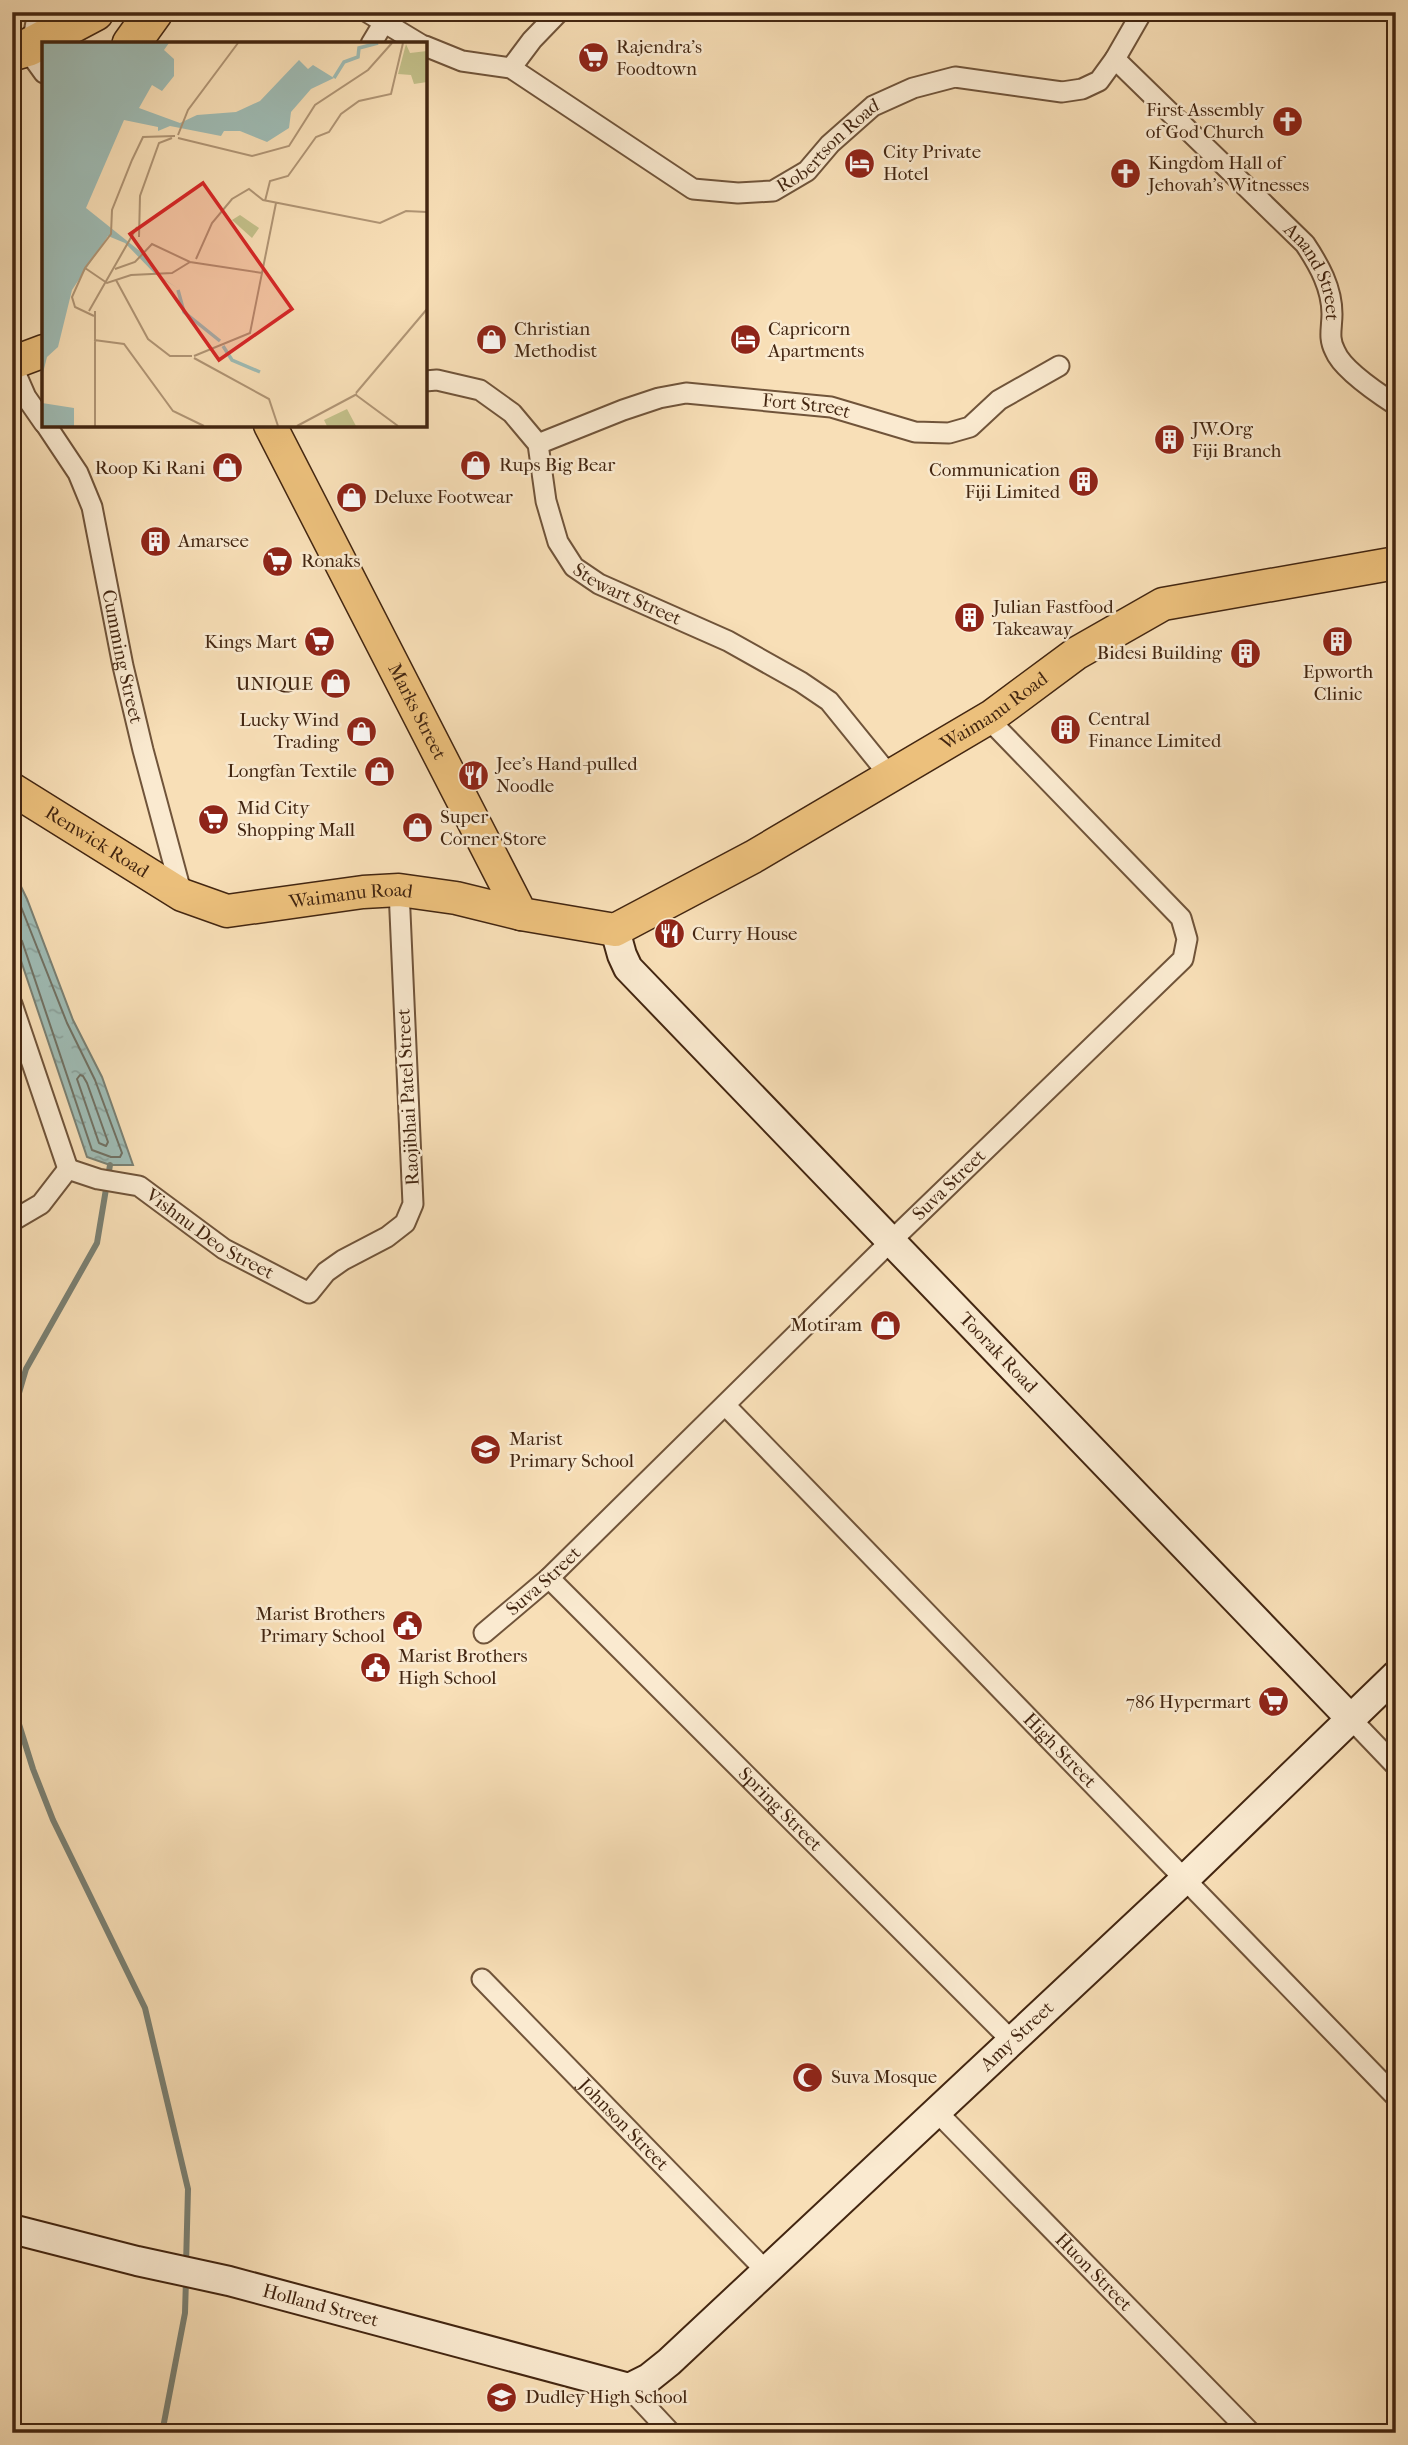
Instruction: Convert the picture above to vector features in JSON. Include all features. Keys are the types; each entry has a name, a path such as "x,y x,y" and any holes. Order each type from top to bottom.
{"highway":[{"path":"30,46 95,12"},
{"path":"132,42 154,12"}],"main road":[{"path":"12,364 42,352"},
{"name":"Marks Street","path":"271,427 521,914"},
{"name":"Waimanu Road","path":"615,930 753,857 992,716 1077,653 1163,604 1396,563"},
{"name":"Renwick Road","path":"12,789 182,895"},
{"name":"Waimanu Road","path":"182,895 227,911 363,892 399,890 456,898 521,914"},
{"path":"521,914 615,930"},
{"name":"Toorak Road","path":"615,930 628,968 1351,1719"},
{"name":"Amy Street","path":"629,2388 649,2378 669,2362 1185,1879 1396,1675"},
{"name":"Holland Street","path":"12,2229 229,2281 629,2388"}],"street":[{"path":"367,12 416,42"},
{"path":"511,68 532,40 559,12"},
{"name":"Robertson Road","path":"427,47 462,61 511,68 693,189 738,194 773,191 807,172 830,144 873,107 913,88 955,76 1062,92 1099,81 1115,60 1142,12"},
{"path":"372,42 383,24"},
{"name":"Anand Street","path":"1115,60 1306,244 1319,265 1326,284 1332,314 1329,332 1335,353 1378,394 1396,405"},
{"name":"Cumming Street","path":"12,364 26,397 42,420"},
{"name":"Fort Street","path":"538,444 623,410 659,398 686,393 831,407 915,432 949,433 970,427 999,400 1059,366"},
{"path":"427,381 437,380 480,390 512,413 538,444"},
{"name":"Cumming Street","path":"47,427 78,473 92,507 123,666 182,895"},
{"name":"Stewart Street","path":"538,444 546,500 558,542 574,567 599,584 728,641 801,682 828,701 889,775"},
{"name":"Suva Street","path":"484,1633 549,1578 890,1242 1183,959 1186,939 1181,918 998,729 992,716"},
{"name":"Raojibhai Patel Street","path":"309,1293 326,1272 387,1237 405,1223 413,1204 399,890"},
{"path":"12,1004 68,1169 41,1204 12,1222"},
{"name":"Vishnu Deo Street","path":"68,1169 98,1179 139,1186 224,1249 309,1293"},
{"name":"High Street","path":"725,1405 1396,2097"},
{"name":"Spring Street","path":"549,1578 1012,2040"},
{"name":"Toorak Road","path":"1351,1719 1396,1766"},
{"name":"Johnson Street","path":"482,1979 766,2271"},
{"name":"Huon Street","path":"937,2112 1251,2433"},
{"path":"629,2388 671,2433"}],"water":[{"path":"12,868 27,899 73,1020 102,1077 133,1165 110,1165 87,1157 12,934"}],"waterway":[{"path":"12,1417 26,1369 97,1243 110,1165"},
{"path":"12,1702 33,1769 53,1820 145,2008 188,2189 186,2265"},
{"path":"162,2433 185,2313 186,2279"}],"place":[{"name":"Rajendra's Foodtown","path":"593,58"},
{"name":"First Assembly of God Church","path":"1287,121"},
{"name":"City Private Hotel","path":"860,163"},
{"name":"Kingdom Hall of Jehovah's Witnesses","path":"1125,174"},
{"name":"Christian Methodist","path":"491,340"},
{"name":"Capricorn Apartments","path":"745,340"},
{"name":"JW.Org Fiji Branch","path":"1169,440"},
{"name":"Rups Big Bear","path":"476,465"},
{"name":"Roop Ki Rani","path":"228,468"},
{"name":"Communication Fiji Limited","path":"1083,481"},
{"name":"Deluxe Footwear","path":"351,497"},
{"name":"Amarsee","path":"155,541"},
{"name":"Ronaks","path":"278,561"},
{"name":"Julian Fastfood Takeaway","path":"970,618"},
{"name":"Epworth Clinic","path":"1338,641"},
{"name":"Kings Mart","path":"320,642"},
{"name":"Bidesi Building","path":"1245,653"},
{"name":"UNIQUE","path":"336,684"},
{"name":"Central Finance Limited","path":"1065,730"},
{"name":"Lucky Wind Trading","path":"362,731"},
{"name":"Longfan Textile","path":"380,771"},
{"name":"Jee’s Hand-pulled Noodle","path":"473,775"},
{"name":"Mid City Shopping Mall","path":"214,819"},
{"name":"Super Corner Store","path":"417,828"},
{"name":"Curry House","path":"669,934"},
{"name":"Motiram","path":"885,1325"},
{"name":"Marist Primary School","path":"486,1450"},
{"name":"Marist Brothers Primary School","path":"408,1625"},
{"name":"Marist Brothers High School","path":"375,1667"},
{"name":"786 Hypermart","path":"1274,1702"},
{"name":"Suva Mosque","path":"808,2077"},
{"name":"Dudley High School","path":"502,2397"}]}
